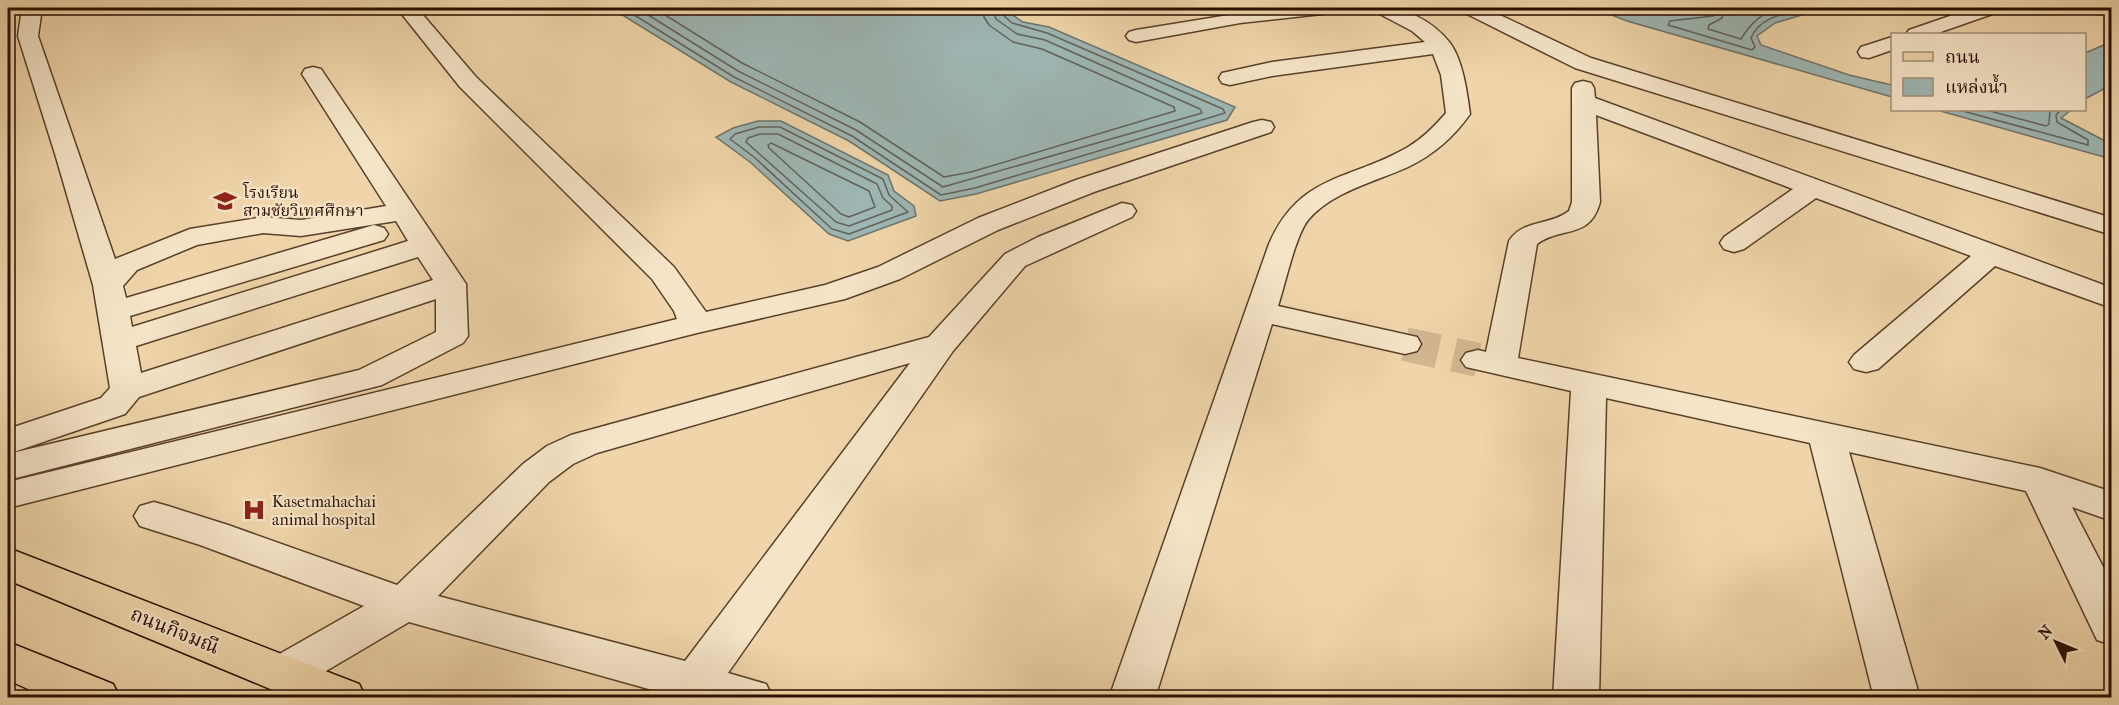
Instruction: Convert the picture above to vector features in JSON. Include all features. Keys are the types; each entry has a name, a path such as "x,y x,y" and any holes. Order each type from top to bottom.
{"main road":[{"name":"ถนนกิจมณี","path":"8,563 343,698"},
{"path":"8,660 97,698"}],"street":[{"path":"33,8 28,36 69,157 111,298 127,389"},
{"path":"407,8 468,82 663,273 690,311 694,324"},
{"path":"1136,36 1240,17 1322,8"},
{"path":"1132,698 1283,244 1295,217 1310,203 1416,153 1437,138 1458,114 1454,75 1441,46 1424,30 1383,8"},
{"path":"1919,33 1991,8"},
{"path":"1482,9 1584,63 2108,221"},
{"path":"1869,52 1891,44"},
{"path":"1230,78 1272,69 1441,46"},
{"path":"8,467 370,378 452,336 451,284 313,74"},
{"path":"2112,299 1814,187 1583,95 1586,202 1581,215 1568,223 1531,233 1523,241 1489,362 2040,481 2112,507"},
{"path":"8,495 694,324 834,292 889,273 988,224 1085,186 1262,128"},
{"path":"1734,243 1814,187"},
{"path":"689,689 941,344 1016,260 1048,243 1122,211"},
{"path":"111,298 127,264 190,238 263,225 301,228 413,227"},
{"path":"111,298 413,227"},
{"path":"119,341 413,227"},
{"path":"1866,362 1991,254"},
{"path":"8,442 113,406 127,389 451,284"},
{"path":"1261,312 1404,344"},
{"path":"283,674 404,604 536,472 560,455 584,444 941,344"},
{"path":"1576,698 1589,383"},
{"path":"1826,435 1897,698"},
{"path":"2040,481 2112,628"},
{"path":"154,516 214,535 404,604 689,689 750,698"}],"water":[{"path":"611,8 1002,8 1023,22 1049,27 1235,107 1227,120 976,194 940,201 849,141 731,82"},
{"path":"1594,8 1631,8 1669,15 1722,8 1825,8 1775,23 1757,36 1761,45 1849,75 1891,85 1891,97 1627,21"},
{"path":"2111,42 2111,85 2086,98 2086,53"},
{"path":"1941,111 2070,111 2061,118 2111,144 2111,159"},
{"path":"758,121 781,121 888,175 894,191 914,206 916,216 848,241 829,234 750,162 716,137 733,128"}],"tunnel":[{"path":"1405,344 1478,360"}],"place":[{"name":"โรงเรียน สามชัยวิเทศศึกษา","path":"225,201"},
{"name":"Kasetmahachai animal hospital","path":"254,510"}]}
